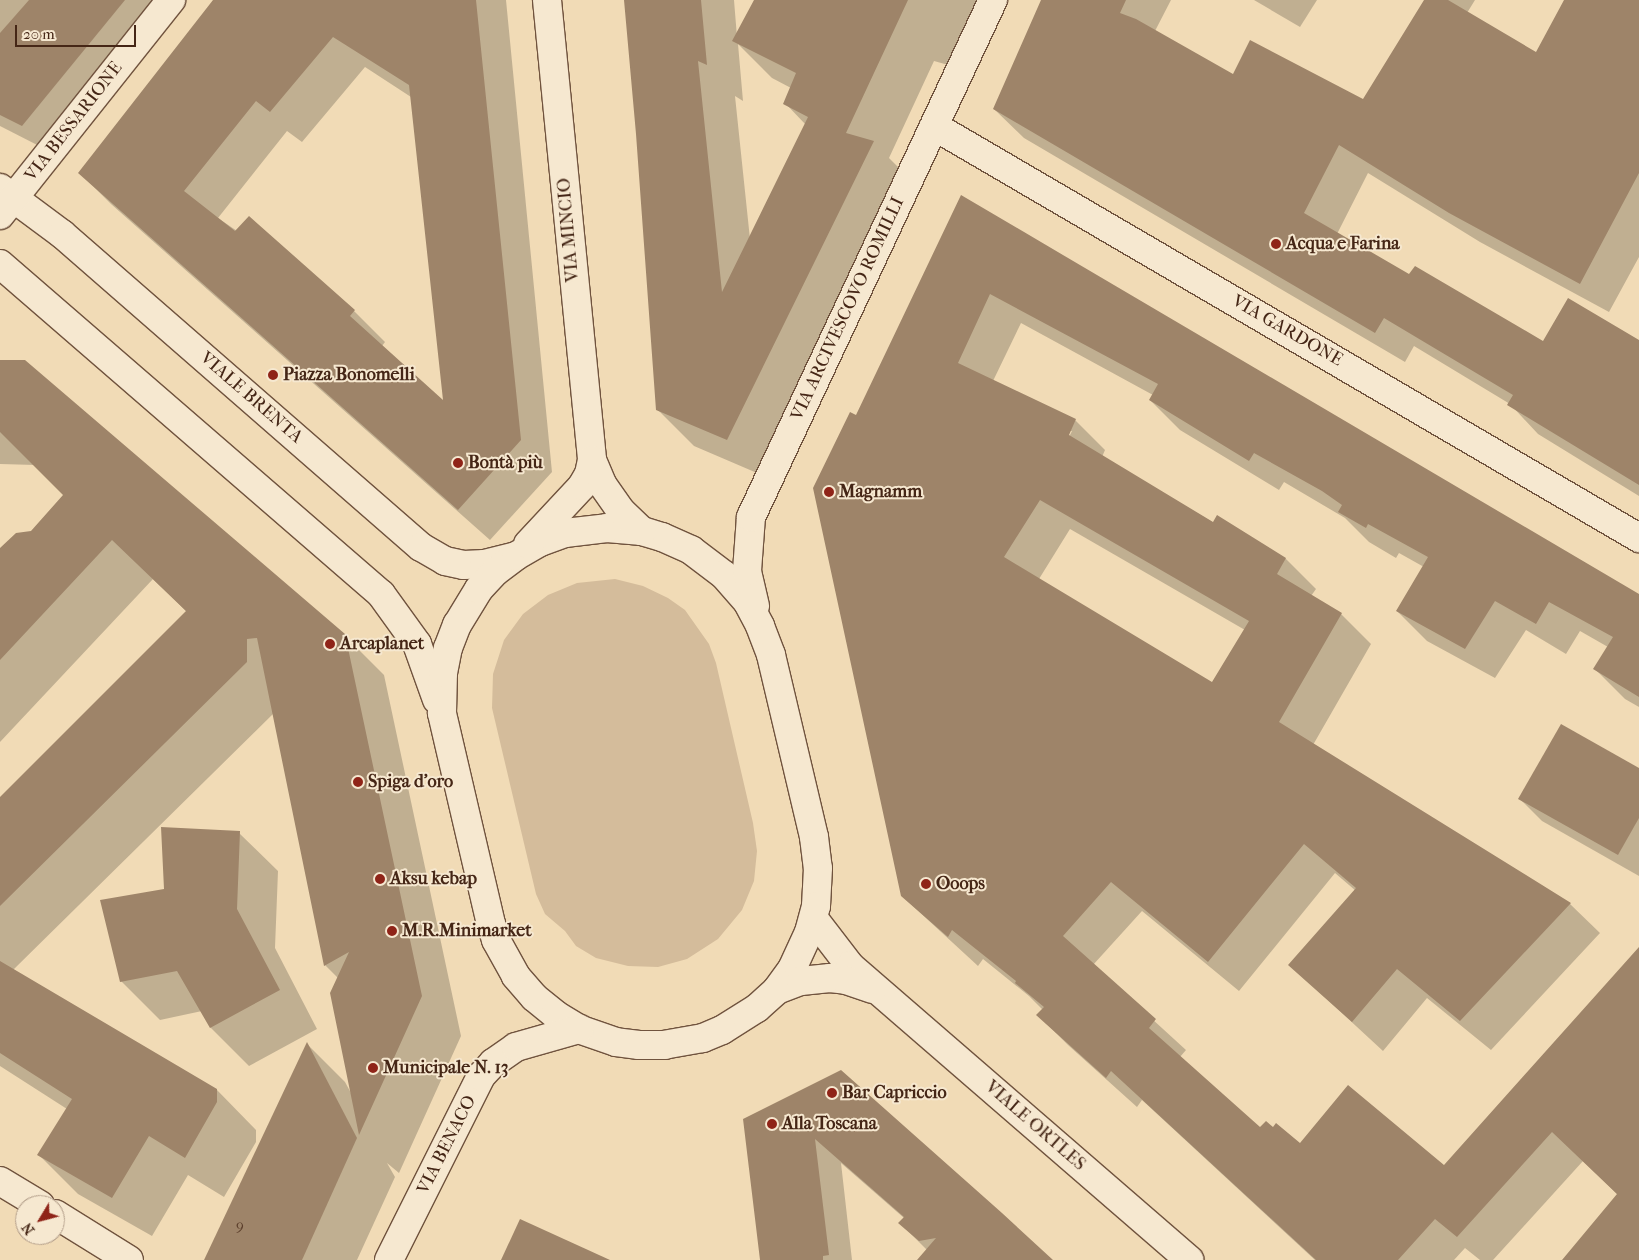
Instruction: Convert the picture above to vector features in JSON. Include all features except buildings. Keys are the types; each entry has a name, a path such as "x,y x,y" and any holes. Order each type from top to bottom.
{"street":[{"name":"VIA BESSARIONE","path":"5,200 171,0"},
{"name":"VIA MINCIO","path":"547,0 592,460 602,484 621,512 642,531"},
{"name":"VIA ARCIVESCOVO ROMILLI","path":"760,626 748,585 747,571 751,517 993,0"},
{"name":"VIA GARDONE","path":"934,126 1639,538"},
{"name":"VIALE BRENTA","path":"5,200 62,234 421,547 445,561 464,565 484,564 516,556"},
{"path":"0,264 381,594 417,644 442,713 496,940 516,976 534,997 556,1015 579,1029 616,1042 639,1045 687,1042 722,1030 741,1020 777,990 801,953 814,919 819,887 814,837 771,655 760,626 739,591 708,561 691,550 662,537 642,531 607,528 565,533 540,542 496,570 479,589 456,625 442,673 442,713"},
{"name":"VIA MINCIO","path":"516,556 582,486 589,474 592,460"},
{"name":"VIALE ORTLES","path":"814,919 850,966 1190,1260"},
{"name":"VIALE ORTLES","path":"777,990 802,981 830,978 846,980 880,992"},
{"name":"VIA BENACO","path":"389,1260 481,1076 493,1063 516,1047 579,1029"},
{"path":"0,1180 24,1195"},
{"path":"65,1220 129,1260"}],"shaded area":[{"path":"615,579 643,586 668,598 685,610 709,644 716,663 753,823 757,851 754,881 742,910 718,939 687,959 658,967 628,966 596,958 576,946 565,931 545,914 536,894 492,708 493,674 504,640 523,614 548,595 577,583"}],"place":[{"name":"Acqua e Farina","path":"1276,244"},
{"name":"Piazza Bonomelli","path":"273,375"},
{"name":"Bontà più","path":"458,463"},
{"name":"Magnamm","path":"829,492"},
{"name":"Arcaplanet","path":"330,644"},
{"name":"Spiga d'oro","path":"358,782"},
{"name":"Aksu kebap","path":"380,879"},
{"name":"Ooops","path":"926,884"},
{"name":"M.R.Minimarket","path":"392,931"},
{"name":"Municipale N. 13","path":"373,1068"},
{"name":"Bar Capriccio","path":"832,1093"},
{"name":"Alla Toscana","path":"772,1124"}]}
